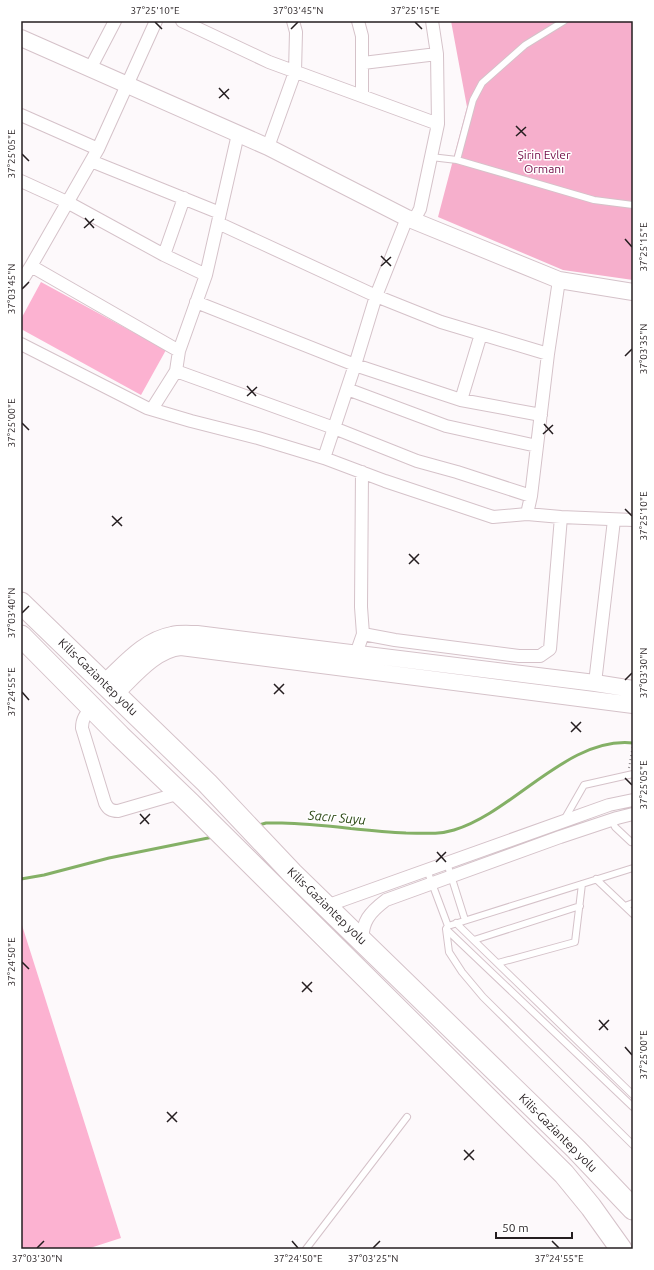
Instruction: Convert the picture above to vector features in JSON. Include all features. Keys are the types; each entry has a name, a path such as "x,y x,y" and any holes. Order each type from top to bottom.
{"highway":[{"name":"Kilis-Gaziantep yolu","path":"21,603 206,783 292,873 576,1150 627,1204 633,1219"},
{"name":"Kilis-Gaziantep yolu","path":"21,636 564,1174 621,1249"},
{"path":"608,1230 614,1249"}],"street":[{"path":"90,69 115,21"},
{"path":"21,282 98,149 156,21"},
{"path":"182,21 269,62 438,124"},
{"path":"268,147 295,72 296,32 293,21"},
{"path":"358,21 362,36 362,96"},
{"path":"324,458 376,296 411,219 420,209 438,124 437,54 432,21"},
{"path":"21,38 268,147 411,219 559,280 633,292"},
{"path":"363,62 437,54"},
{"path":"21,115 98,149"},
{"path":"152,409 176,370 179,350 206,275 238,134"},
{"path":"91,161 184,198 219,218 376,296 441,322 548,354"},
{"path":"21,182 67,202 164,255 206,275"},
{"path":"164,255 184,198"},
{"path":"31,266 179,350"},
{"path":"528,514 559,280"},
{"path":"196,302 355,364 461,400 541,415"},
{"path":"461,400 481,334"},
{"path":"21,344 152,409 324,458 443,501 493,517 528,514 633,520"},
{"path":"176,370 334,428 418,462 457,472 531,496"},
{"path":"347,389 446,426 537,446"},
{"path":"356,654 363,634 361,607 362,472"},
{"path":"363,634 394,640 519,656 540,656 550,649 561,517"},
{"path":"595,683 614,520"},
{"path":"110,689 132,657 147,645 173,634 197,634 633,689"},
{"path":"110,689 159,654 169,649 181,647 633,705"},
{"path":"92,708 83,717 82,728 104,803 108,809 118,811 185,798"},
{"path":"326,906 594,811 633,800"},
{"path":"611,820 616,804"},
{"path":"594,811 611,820"},
{"path":"363,942 362,932 366,920 374,909 386,900 611,820 633,814"}],"lane":[{"path":"457,160 473,100 482,83 525,45 564,21"},
{"path":"432,157 457,160 594,200 633,205"},
{"path":"563,822 584,785 630,775"},
{"path":"611,820 615,827 631,842"},
{"path":"447,863 465,920"},
{"path":"447,927 465,920 633,868"},
{"path":"427,870 447,927 449,952 462,972 483,997 633,1145"},
{"path":"596,880 633,914"},
{"path":"498,964 575,942 582,884"},
{"path":"625,906 633,904"},
{"path":"474,940 580,906"},
{"path":"456,923 633,1094"},
{"path":"447,927 633,1107"},
{"path":"306,1249 407,1117"}],"path":[{"path":"630,775 633,745"}],"shaded area":[{"path":"41,282 166,350 141,395 21,329 21,319"},
{"path":"21,922 121,1238 87,1249 21,1249"}],"green space":[{"name":"Şirin Evler Ormanı","path":"451,21 633,21 633,280 563,270 438,217 467,107"}],"waterway":[{"name":"Sacır Suyu","path":"259,825 266,823 282,823 406,833 448,832 476,821 498,808 542,777 586,751 609,744 633,743"},
{"name":"Sacır Suyu","path":"21,879 44,875 109,858 213,837"}]}
